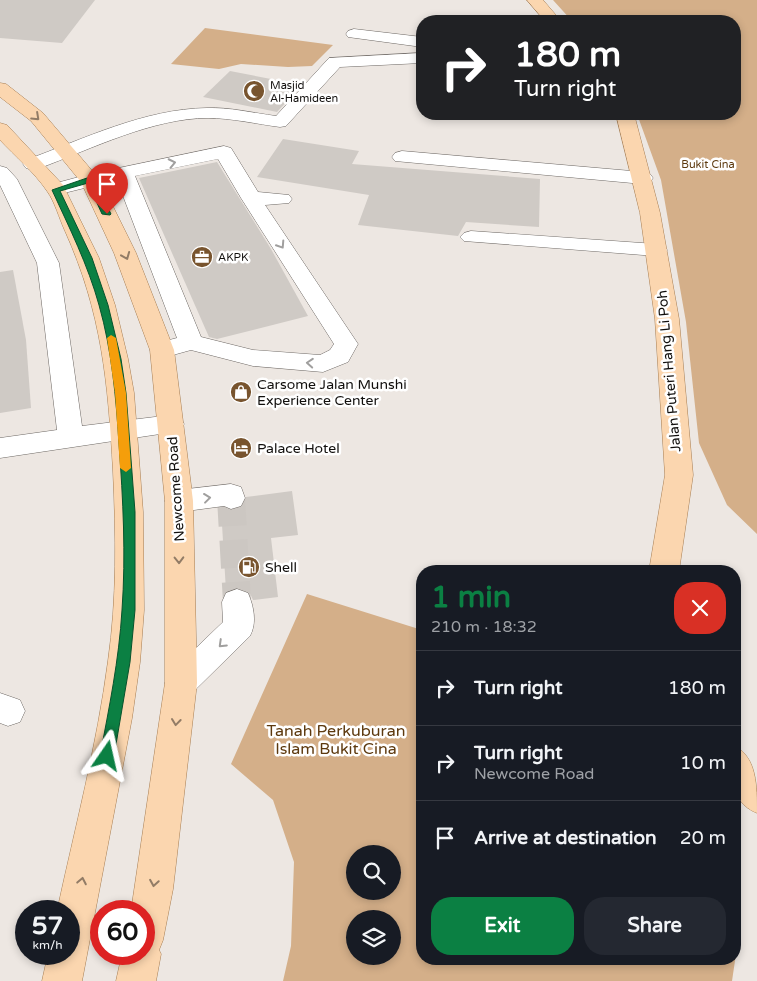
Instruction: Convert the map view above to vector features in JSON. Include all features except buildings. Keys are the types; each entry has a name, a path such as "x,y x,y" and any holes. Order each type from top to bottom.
{"main road":[{"path":"535,0 548,15"},
{"name":"Newcome Road","path":"0,88 38,117 90,180 125,253 162,350 179,501 181,683 169,784 152,900"},
{"name":"Jalan Puteri Hang Li Poh","path":"627,120 643,178 667,319 678,475 665,565"},
{"path":"0,129 56,190 88,258 104,305 116,359 130,512 128,610 124,662 115,718 78,900"},
{"path":"741,771 757,796"},
{"path":"62,981 65,965"},
{"path":"136,981 139,965"}],"street":[{"path":"354,34 416,41"},
{"path":"33,164 148,122 178,115 209,113 280,122 335,62 416,58"},
{"path":"56,190 90,180 224,152 251,198 346,344 339,356 323,364 253,358 191,342 162,350"},
{"path":"402,157 643,178"},
{"path":"124,173 191,342"},
{"path":"2,177 48,263 71,437"},
{"path":"251,198 282,199"},
{"path":"471,238 656,250"},
{"path":"0,448 171,424"},
{"path":"179,501 231,495 232,498"},
{"path":"181,683 239,627 237,602"}],"green space":[{"name":"Bukit Cina","path":"553,0 757,0 757,534 727,505 699,443 686,322 661,180 639,120 741,120 741,15 567,15"},
{"path":"205,28 333,45 312,66 288,67 241,64 219,69 171,64"},
{"name":"Tanah Perkuburan Islam Bukit Cina","path":"307,594 416,628 416,965 734,965 732,981 283,981 291,946 294,862 273,800 231,764"}],"tunnel":[{"path":"231,498 237,602"}],"slow traffic":[{"path":"111,338 121,393 126,468"}],"place":[{"name":"Masjid Al-Hamideen","path":"254,91"},
{"name":"AKPK","path":"202,257"},
{"name":"Carsome Jalan Munshi Experience Center","path":"241,392"},
{"name":"Palace Hotel","path":"241,448"},
{"name":"Shell","path":"249,567"}],"route":[{"path":"107,214 90,180 56,190 88,258 104,305 116,359 121,393 122,430 130,512 128,610 124,662 107,756"}]}
